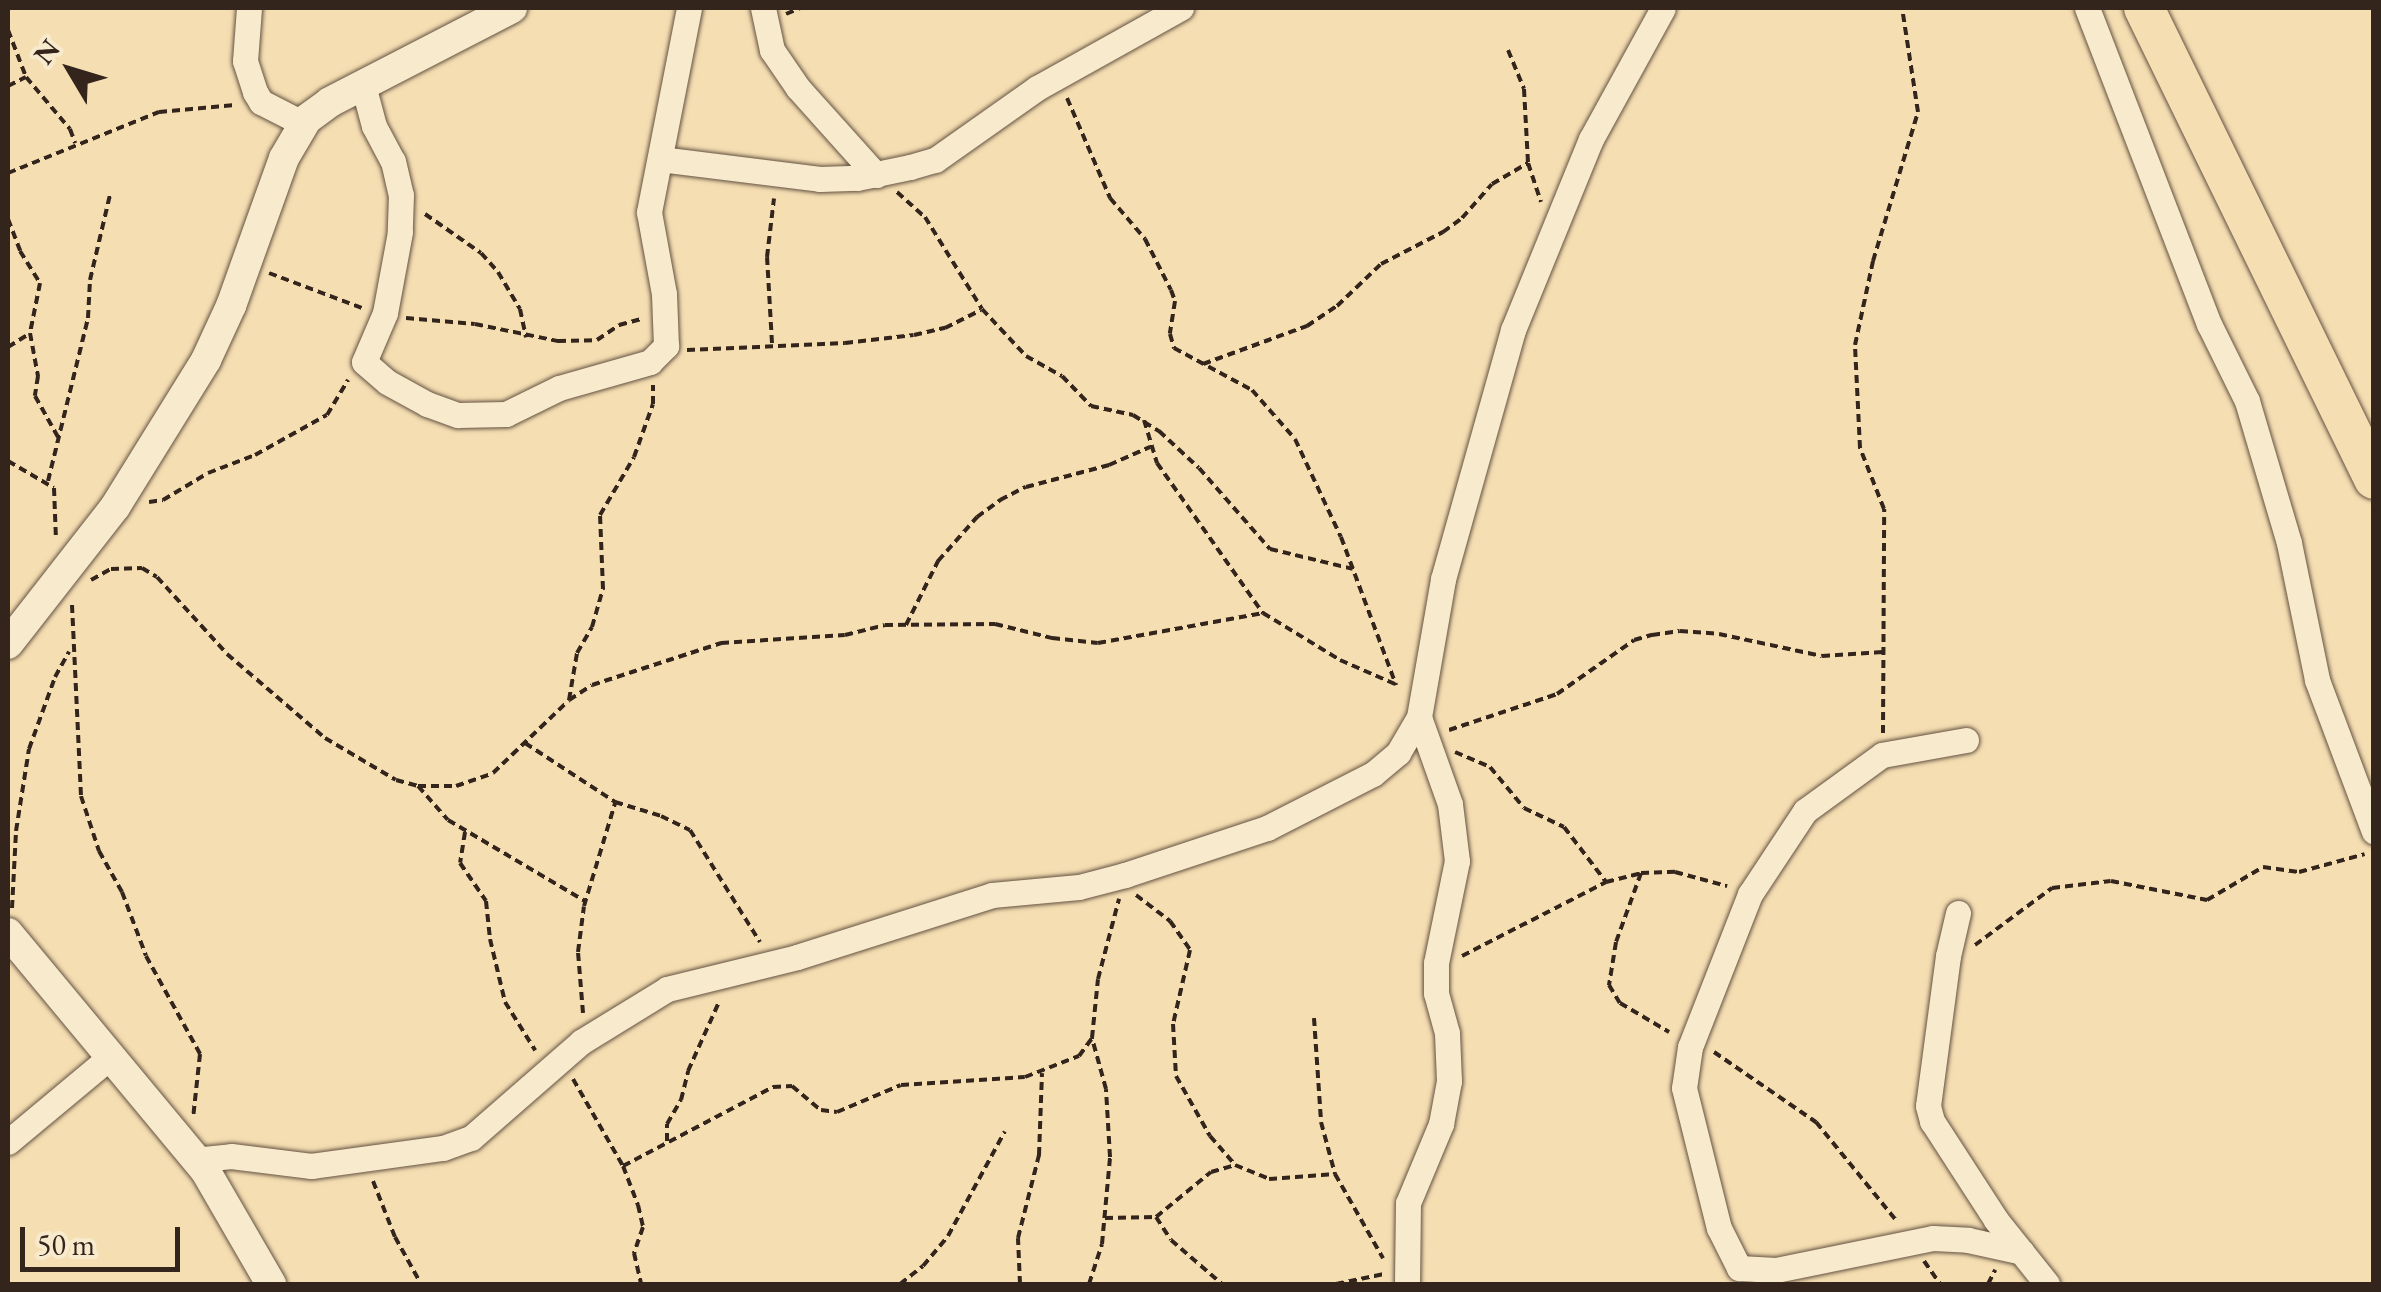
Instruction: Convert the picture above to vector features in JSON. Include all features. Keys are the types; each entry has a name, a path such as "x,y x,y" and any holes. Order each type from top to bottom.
{"highway":[{"path":"2144,8 2374,478"}],"street":[{"path":"249,8 245,60 261,102 304,124"},
{"path":"8,644 65,579 116,507 206,360 232,306 246,257 284,158 304,124 363,85 512,8"},
{"path":"363,85 374,126 393,161 400,200 400,232 385,313 364,362 386,382 428,404 458,415 487,418 656,357 668,340 649,212 689,8"},
{"path":"763,8 772,50 798,88 876,174"},
{"path":"660,159 820,179 876,174 935,160 1058,76 1181,8"},
{"path":"1400,1279 1408,1203 1442,1124 1449,1081 1448,1033 1436,992 1437,938 1456,861 1450,804 1424,732 1434,618 1513,330 1592,139 1663,8"},
{"path":"2088,8 2209,324 2247,401 2289,543 2317,680 2374,832"},
{"path":"198,1158 312,1166 430,1151 471,1138 588,1037 667,989 773,962 975,900 1079,887 1254,833 1373,774 1424,732"},
{"path":"1966,740 1882,756 1805,811 1750,894 1693,1041 1684,1088 1719,1228 1738,1276 1912,1242 1968,1240 2022,1252"},
{"path":"1958,913 1928,1088 1932,1121 1996,1220 2047,1284"},
{"path":"10,935 198,1158 271,1284"},
{"path":"8,1142 110,1057"}],"path":[{"path":"1882,756 1884,509 1860,448 1855,344 1860,309 1918,112 1902,8"},
{"path":"8,30 26,77 70,128 75,143"},
{"path":"1508,50 1524,89 1528,163 1552,235"},
{"path":"1058,76 1110,198 1145,238 1171,290 1175,301 1170,334 1174,348 1252,390 1277,414 1318,483 1396,684 1424,732 1490,767 1524,808 1564,827 1606,882"},
{"path":"8,86 26,77"},
{"path":"8,173 159,112 261,102"},
{"path":"1203,364 1306,326 1337,306 1381,264 1453,225 1492,184 1528,163"},
{"path":"772,343 767,257 778,174"},
{"path":"876,174 924,218 982,310 1026,356 1062,376 1091,406 1144,420 1185,454 1270,549 1354,569"},
{"path":"48,481 88,318 90,280 110,195"},
{"path":"400,200 450,230 490,263 520,308 526,337"},
{"path":"8,219 40,283 30,333 37,368 37,407 58,437"},
{"path":"246,257 284,282 385,313 476,324 526,337 597,340 620,325 666,313"},
{"path":"569,700 576,652 592,627 603,589 600,515 634,458 653,404 656,357 772,343 845,344 914,335 945,328 982,310"},
{"path":"8,346 30,333"},
{"path":"116,507 163,500 327,415 364,362"},
{"path":"1144,420 1156,463 1264,614 1340,660 1396,684"},
{"path":"906,625 948,548 1000,500 1026,486 1109,465 1150,447"},
{"path":"8,461 48,481 58,498 81,796 99,850 122,892 146,956 200,1054 193,1124 198,1158"},
{"path":"65,579 111,568 142,568 157,577 227,654 325,738 381,772 418,786 473,781 492,772 569,700 592,685 721,644 845,635 906,625 995,624 1052,638 1098,643 1264,614"},
{"path":"1424,732 1557,694 1634,640 1680,630 1719,634 1822,656 1883,652"},
{"path":"10,935 16,831 30,749 55,676 71,650"},
{"path":"525,743 616,802 690,830 773,962"},
{"path":"418,786 448,820 465,832 585,900"},
{"path":"588,1037 578,988 585,900 616,802"},
{"path":"465,832 458,858 486,900 490,939 506,1002 555,1065 623,1166 642,1220 634,1253 641,1284"},
{"path":"1948,956 1974,945 2052,888 2110,881 2207,900 2263,867 2299,872 2336,866 2374,850"},
{"path":"1641,874 1616,942 1609,985 1636,1014 1732,1062 1816,1122 1850,1158 1912,1242"},
{"path":"1436,970 1606,882 1641,874 1691,874 1750,894"},
{"path":"1089,1284 1102,1244 1110,1157 1108,1118 1092,1038 1098,979 1122,886 1170,921 1187,942 1191,959 1173,1024 1176,1076 1210,1136 1235,1165 1269,1179 1334,1174"},
{"path":"667,1142 667,1124 716,1008 725,972"},
{"path":"1314,1018 1321,1122 1334,1174 1384,1258"},
{"path":"623,1166 772,1088 792,1086 821,1110 836,1112 902,1085 1042,1072 1080,1056 1092,1038"},
{"path":"1020,1284 1018,1238 1039,1155 1042,1072"},
{"path":"900,1284 923,1266 948,1236 1005,1131"},
{"path":"364,1158 394,1237 420,1284"},
{"path":"1104,1218 1156,1217 1211,1172 1235,1165"},
{"path":"1156,1217 1171,1240 1222,1284"},
{"path":"1336,1284 1400,1279"}]}
